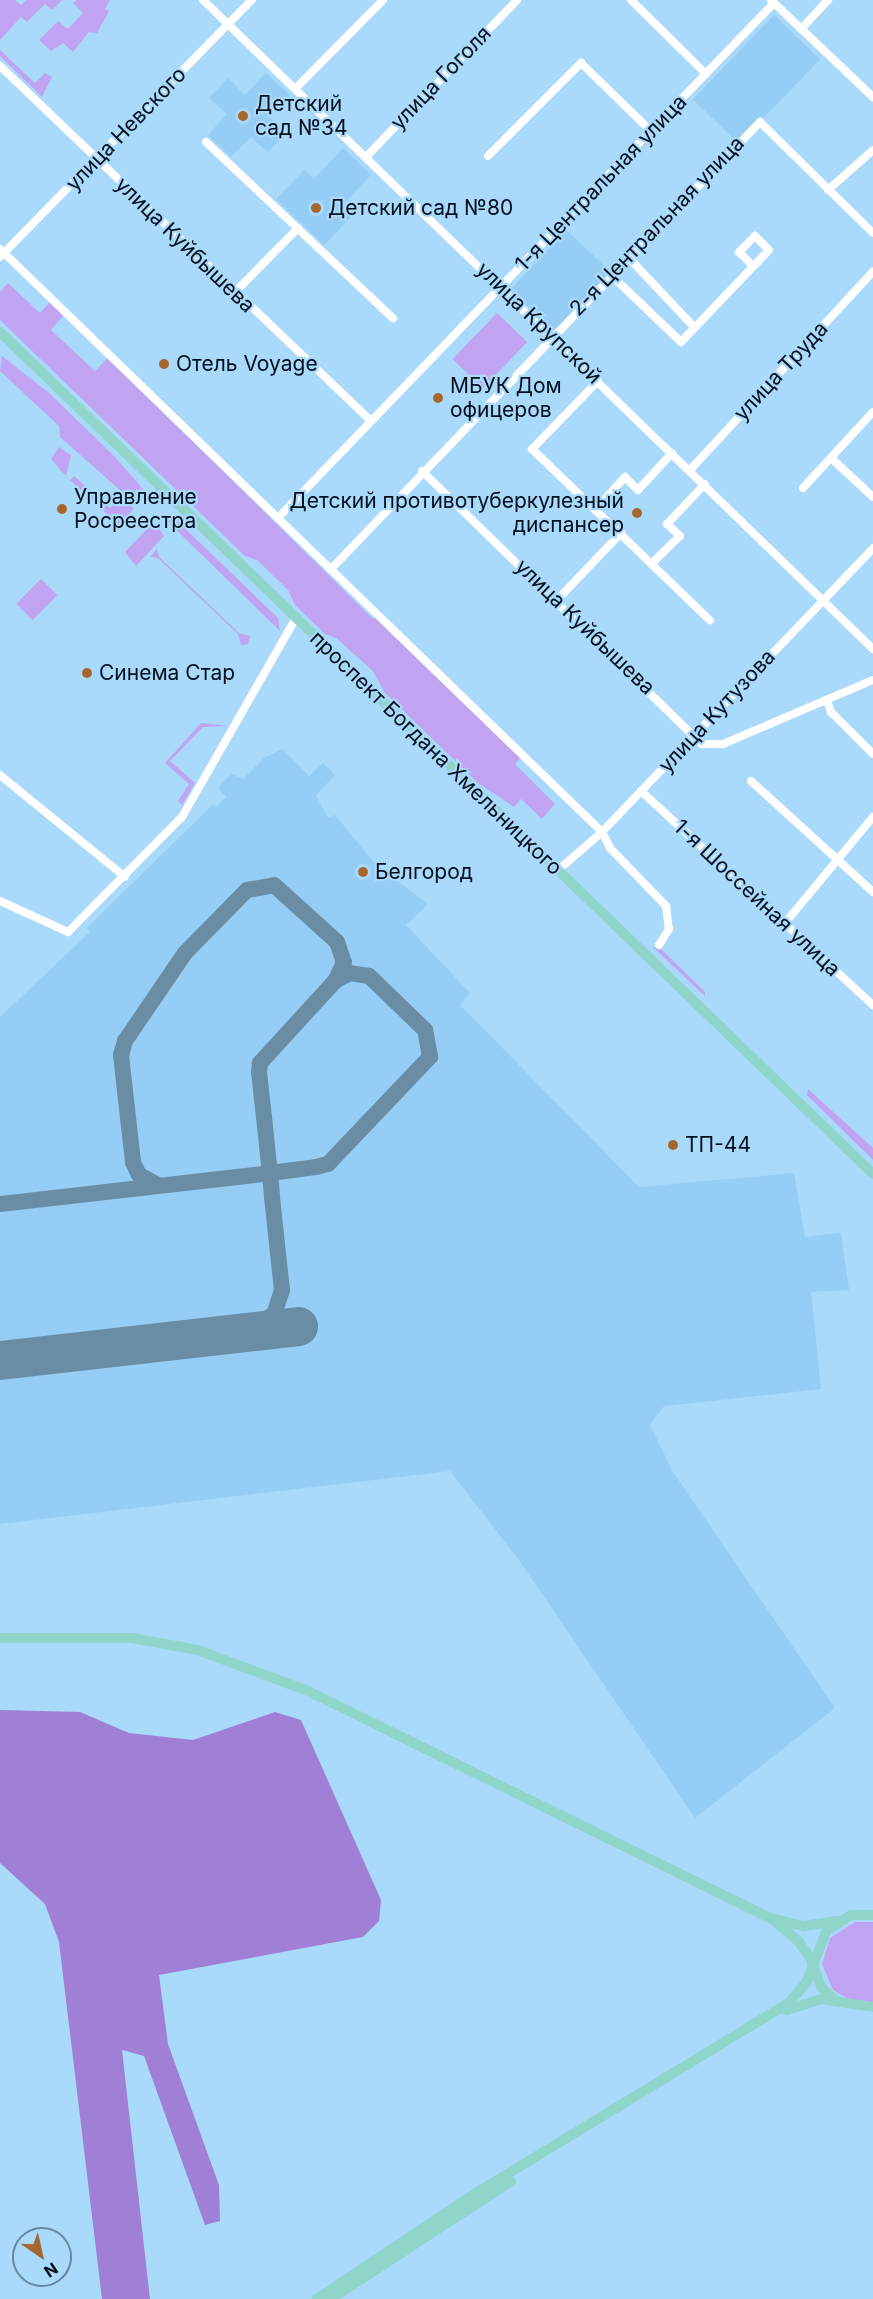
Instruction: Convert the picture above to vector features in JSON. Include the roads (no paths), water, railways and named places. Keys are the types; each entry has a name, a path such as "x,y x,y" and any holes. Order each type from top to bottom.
{"main road":[{"name":"проспект Богдана Хмельницкого","path":"0,332 873,1174"},
{"path":"0,1638 132,1638 198,1650 254,1668 772,1919 804,1926 873,1915"},
{"path":"772,1919 812,1959 817,1979 835,2000"},
{"path":"317,2299 476,2193 789,2003 806,1983 812,1959 822,1935 838,1921"},
{"path":"331,2299 480,2199 769,2021 808,2000 835,2000 873,2007"}],"street":[{"name":"улица Крупской","path":"203,0 502,285 873,649"},
{"name":"улица Невского","path":"2,253 252,0"},
{"path":"295,89 383,0"},
{"name":"улица Гоголя","path":"366,157 517,0"},
{"path":"801,29 828,0"},
{"path":"773,1 873,97"},
{"name":"1-я Центральная улица","path":"278,518 706,74 773,1"},
{"path":"638,2 706,74"},
{"path":"488,156 581,63 651,131"},
{"name":"улица Куйбышева","path":"0,66 371,422"},
{"name":"2-я Центральная улица","path":"333,567 551,334 760,122 828,190"},
{"path":"206,142 393,318"},
{"path":"873,150 828,190 873,233"},
{"path":"234,293 298,228"},
{"path":"2,253 278,518 333,567 602,832 610,848 666,906 669,929 659,945"},
{"path":"628,257 694,327"},
{"path":"610,275 681,342 753,266"},
{"name":"улица Труда","path":"690,470 873,272"},
{"path":"598,381 532,449 621,532 710,620"},
{"path":"803,488 873,412"},
{"path":"595,510 625,477 638,490 672,453"},
{"path":"831,458 873,497"},
{"name":"улица Куйбышева","path":"422,471 557,600 692,737"},
{"path":"651,564 680,536 667,524 705,484"},
{"path":"557,600 621,532"},
{"name":"улица Кутузова","path":"557,871 602,832 873,548"},
{"path":"0,901 68,932 182,818 296,618"},
{"path":"692,737 710,746 723,744 873,680"},
{"path":"827,700 831,712 873,754"},
{"path":"0,775 125,877"},
{"path":"751,781 837,861 873,891"},
{"name":"1-я Шоссейная улица","path":"641,791 873,1005"},
{"path":"785,922 873,817"}],"place":[{"name":"Детский сад №34","path":"243,116"},
{"name":"Детский сад №80","path":"316,208"},
{"name":"Отель Voyage","path":"164,364"},
{"name":"МБУК Дом офицеров","path":"438,398"},
{"name":"Управление Росреестра","path":"62,509"},
{"name":"Детский противотуберкулезный диспансер","path":"637,513"},
{"name":"Синема Стар","path":"87,673"},
{"name":"Белгород","path":"363,872"},
{"name":"ТП-44","path":"673,1145"}]}
